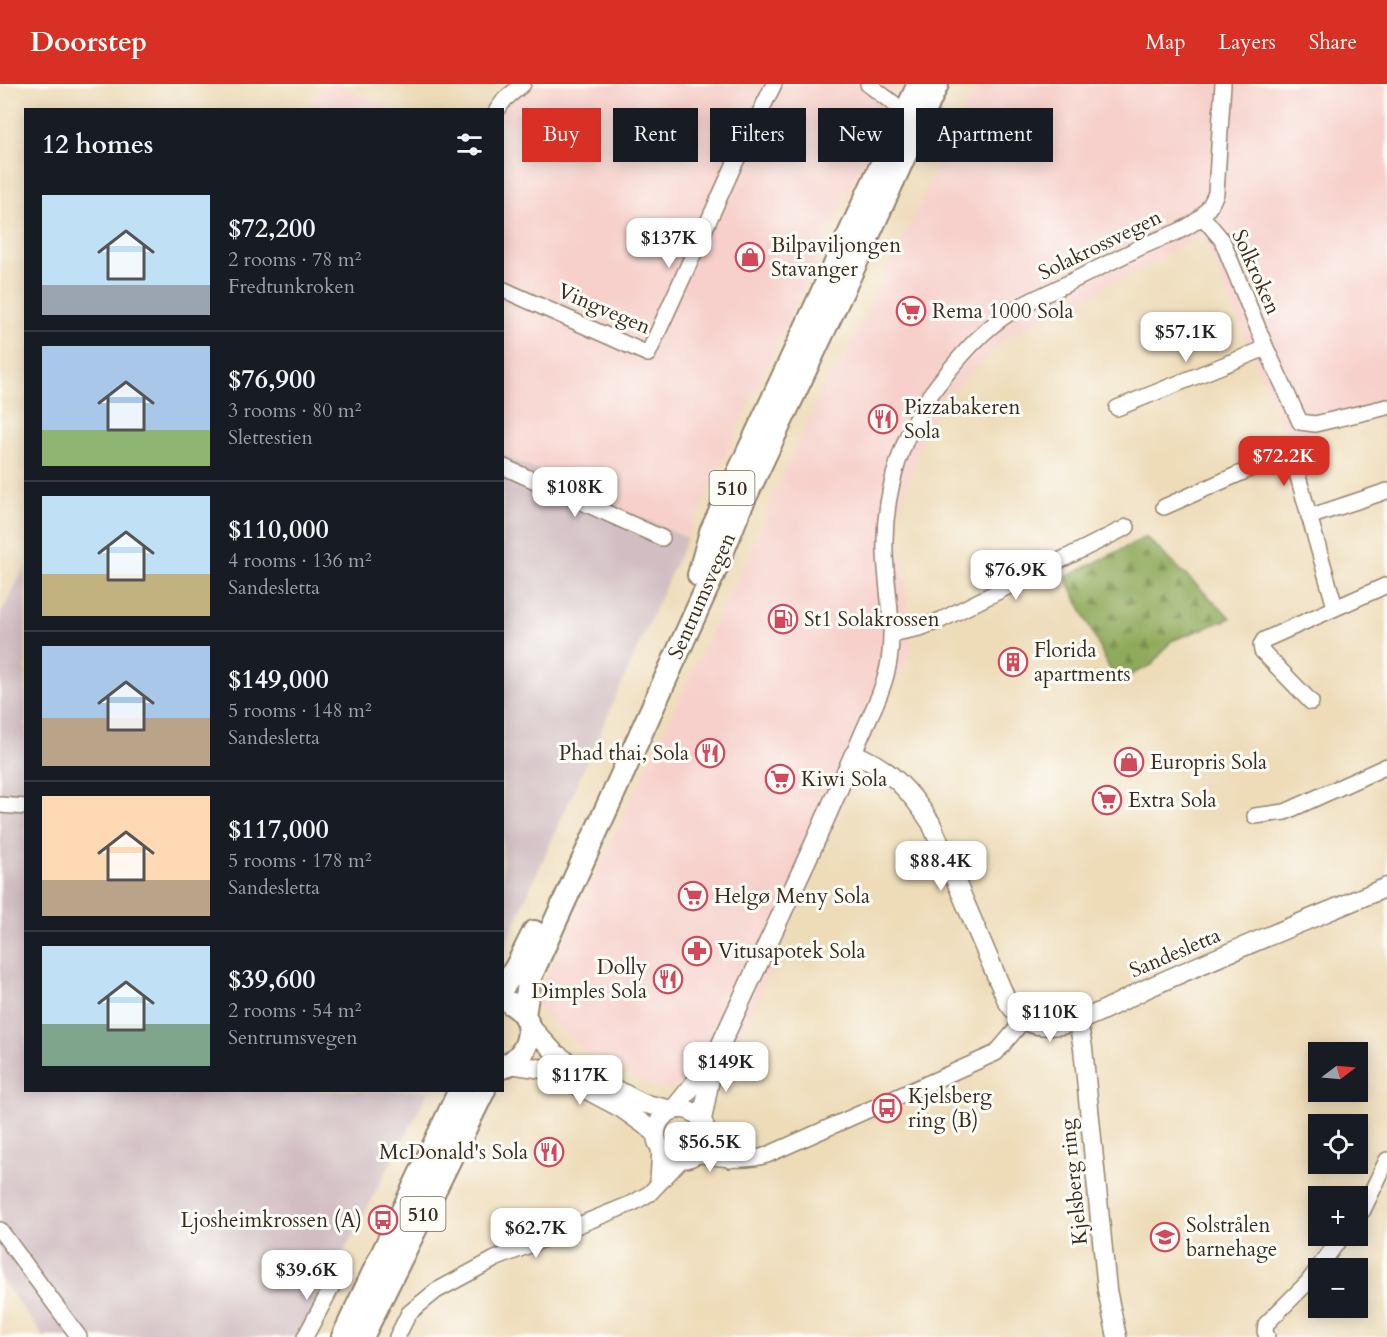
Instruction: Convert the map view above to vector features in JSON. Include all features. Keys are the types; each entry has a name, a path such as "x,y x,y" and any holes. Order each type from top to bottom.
{"main road":[{"name":"Sentrumsvegen","path":"504,985 516,968 552,894 702,569 711,532 906,113 922,89"},
{"name":"Sentrumsvegen","path":"504,1066 524,1053 530,1035 526,1020 530,977 716,568 740,508 857,260 922,89"},
{"path":"504,1002 516,1006 526,1020"},
{"name":"510","path":"343,1337 459,1092"},
{"name":"510","path":"362,1337 483,1092"}],"street":[{"path":"499,108 505,99 523,84"},
{"name":"Vingvegen","path":"504,290 648,354 734,165 774,84"},
{"path":"868,84 906,113"},
{"path":"1202,216 1214,200 1216,193 1223,84"},
{"name":"Solkroken","path":"1202,216 1222,240 1266,348 1300,422 1315,424 1387,407"},
{"name":"Solakrossvegen","path":"854,754 885,682 890,660 891,634 885,524 891,487 904,446 940,381 977,338 1012,310 1174,232 1202,216"},
{"name":"Solkroken","path":"1117,408 1266,348"},
{"path":"1164,507 1268,461 1287,460 1297,473 1335,607"},
{"path":"504,467 662,538"},
{"path":"1310,517 1387,492"},
{"path":"891,634 920,628 941,620 1127,527"},
{"path":"1311,702 1263,651 1261,645 1268,637 1387,585"},
{"path":"504,1066 543,1069 621,1108 658,1140 666,1154 753,1160 996,1053 1023,1021 1007,1001 931,823 920,805 887,771 872,760 854,754 714,1059 658,1124 658,1140 658,1182"},
{"path":"1255,816 1285,812 1387,766"},
{"path":"0,805 24,807"},
{"name":"Sandesletta","path":"1023,1021 1047,1026 1078,1021 1150,987 1387,887"},
{"path":"526,1020 555,1053 581,1071 642,1103 672,1110 684,1108 694,1112 730,1160"},
{"name":"Kjelsberg ring","path":"1078,1021 1083,1047 1107,1290 1117,1337"},
{"path":"397,1337 409,1313 436,1292 495,1259 633,1203 650,1193 658,1182 704,1143 704,1125 714,1059"},
{"path":"1368,1200 1387,1160"},
{"path":"0,1230 79,1337"},
{"path":"1267,1337 1264,1331 1266,1324 1308,1282 1335,1246"},
{"path":"305,1337 335,1281"}],"shaded area":[{"path":"324,84 335,84 392,108 308,108"},
{"path":"508,84 899,84 888,108 818,108 818,162 863,162 687,538 504,455 504,108 488,108"},
{"path":"978,84 1387,84 1387,417 1287,438 1203,236 1006,339 945,398 925,434 898,515 912,648 723,1081 659,1090 581,1049 534,1003 768,514 766,513 831,371 836,374 940,162 1053,162 1053,108 966,108"},
{"path":"504,455 687,538 504,947"},
{"path":"24,569 24,1092 428,1092 299,1337 44,1337 0,1278 0,615"}],"green space":[{"path":"1146,537 1231,618 1171,641 1152,665 1116,682 1066,577"}],"place":[{"name":"Bilpaviljongen Stavanger","path":"750,257"},
{"name":"Rema 1000 Sola","path":"911,311"},
{"name":"Pizzabakeren Sola","path":"883,419"},
{"name":"St1 Solakrossen","path":"783,619"},
{"name":"Florida apartments","path":"1013,662"},
{"name":"Phad thai, Sola","path":"710,753"},
{"name":"Europris Sola","path":"1129,762"},
{"name":"Kiwi Sola","path":"780,779"},
{"name":"Extra Sola","path":"1107,800"},
{"name":"Helgø Meny Sola","path":"693,896"},
{"name":"Vitusapotek Sola","path":"697,951"},
{"name":"Dolly Dimples Sola","path":"668,979"},
{"name":"Kjelsberg ring (B)","path":"887,1108"},
{"name":"McDonald's Sola","path":"549,1152"},
{"name":"Ljosheimkrossen (A)","path":"383,1220"},
{"name":"Solstrålen barnehage","path":"1165,1237"}]}
